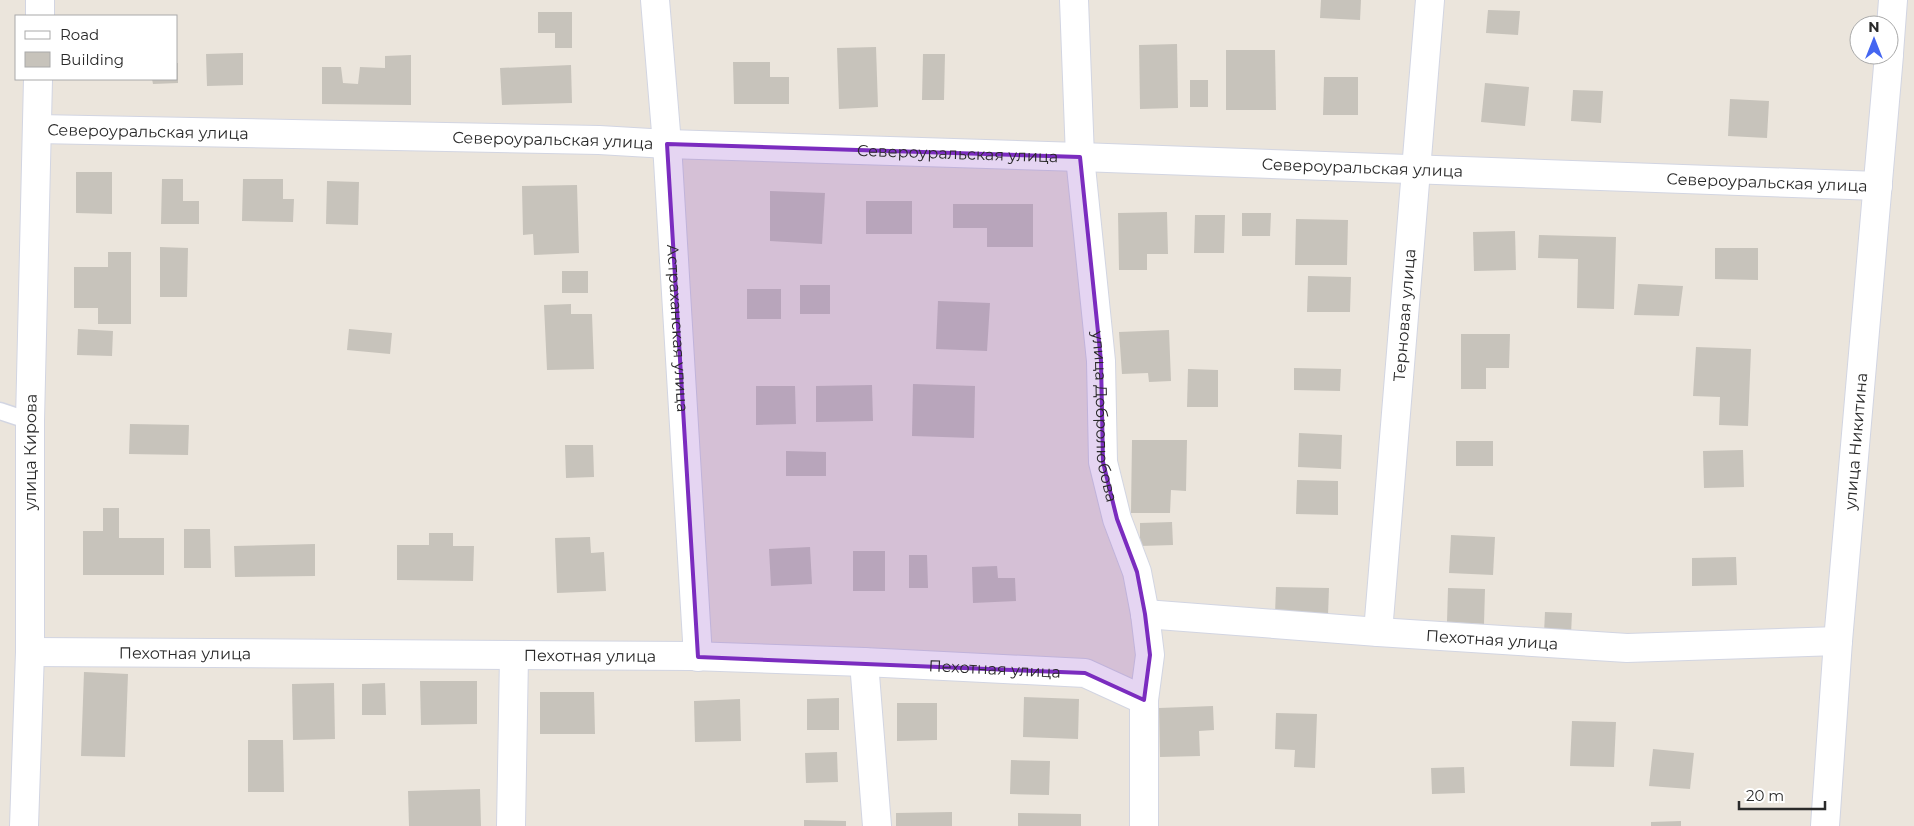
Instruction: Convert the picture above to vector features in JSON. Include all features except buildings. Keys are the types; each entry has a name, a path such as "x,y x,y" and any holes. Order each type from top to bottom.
{"street":[{"path":"40,0 40,15"},
{"name":"Астраханская улица","path":"656,0 667,144 698,657"},
{"name":"улица Добролюбова","path":"1074,0 1080,156 1102,361 1103,462 1117,518 1137,572 1150,656 1144,700 1144,826"},
{"name":"Терновая улица","path":"1378,632 1430,0"},
{"name":"улица Никитина","path":"1892,15 1893,0"},
{"name":"улица Никитина","path":"1824,826 1888,65"},
{"name":"улица Кирова","path":"24,826 30,652 30,421 38,80"},
{"name":"Североуральская улица","path":"37,129 598,140 667,144 1080,156 1878,186"},
{"name":"Пехотная улица","path":"1145,614 1378,632 1628,648 1838,642"},
{"name":"Пехотная улица","path":"30,652 698,657 864,662 1086,673 1144,700"},
{"path":"511,826 514,656"},
{"path":"864,662 877,826"}],"lane":[{"path":"0,411 30,421"}],"highlighted area":[{"path":"667,144 1080,157 1101,361 1103,462 1117,519 1137,572 1145,614 1150,655 1144,700 1085,673 698,657"}]}
